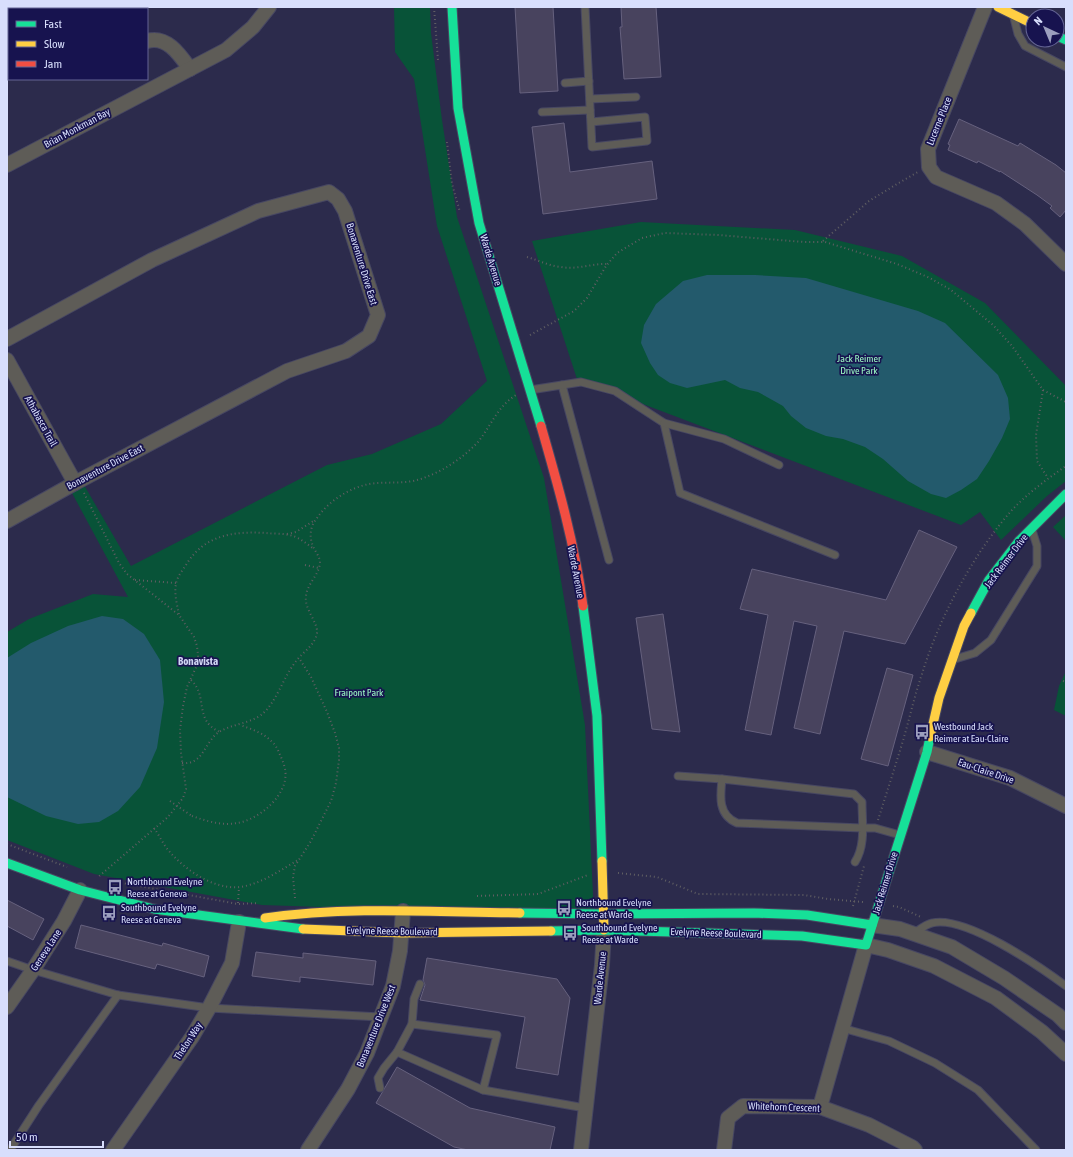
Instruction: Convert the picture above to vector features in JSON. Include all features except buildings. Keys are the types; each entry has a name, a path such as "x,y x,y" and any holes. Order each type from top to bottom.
{"street":[{"name":"Brian Monkman Bay","path":"7,165 144,85 190,69 226,50 253,27 269,7"},
{"name":"Warde Avenue","path":"452,7 458,108 479,223 516,341 555,474 579,576 597,716 604,930 602,965 580,1150"},
{"name":"Lucerne Place","path":"929,167 928,149 985,7"},
{"path":"998,7 1025,20"},
{"path":"148,41 155,38 165,42 174,49 190,69"},
{"path":"929,167 936,177 996,203 1025,224 1066,264"},
{"name":"Bonaventure Drive East","path":"7,339 152,260 258,211 329,192 338,199 345,211 378,315 369,336 346,351 287,371 76,482 7,521"},
{"name":"Athabasca Trail","path":"7,360 76,482"},
{"name":"Jack Reimer Drive","path":"820,1107 878,904 927,752 939,698 964,626 989,580 1019,540 1066,494"},
{"name":"Eau-Claire Drive","path":"927,752 1010,778 1066,806"},
{"name":"Evelyne Reese Boulevard","path":"7,863 80,890 154,909 297,929 402,932 604,930 802,936 866,945 888,950 934,966 996,998 1042,1032 1066,1054"},
{"name":"Geneva Lane","path":"7,1007 33,970 64,921 80,890"},
{"name":"Evelyne Reese Boulevard","path":"240,922 293,914 365,911 604,914 754,913 807,915 900,930 952,946 1004,978 1066,1022"},
{"name":"Bonaventure Drive West","path":"308,1150 348,1089 367,1054 393,986 400,951 403,912"},
{"name":"Thelon Way","path":"113,1150 192,1037 209,1008 232,963 240,922"},
{"name":"Whitehorn Crescent","path":"724,1150 728,1118 743,1106 820,1107 869,1125 912,1146 915,1150"}],"lane":[{"path":"585,7 592,147 648,141 645,117 591,122"},
{"path":"1013,14 1018,34 1025,46 1066,67"},
{"path":"565,84 589,81"},
{"path":"590,99 636,97"},
{"path":"542,112 590,110"},
{"path":"530,390 581,382 614,391 664,423 724,440 779,465"},
{"path":"562,385 609,560"},
{"path":"664,423 680,493 835,555"},
{"name":"Jack Reimer Drive","path":"952,660 975,653 991,640 1037,566 1037,546 1031,528"},
{"path":"678,776 722,779 854,794 862,802 862,846 860,855 855,862"},
{"path":"722,779 721,793 723,811 729,820 737,823 875,828 900,835"},
{"path":"913,934 932,923 954,923 987,937 1032,962 1066,986"},
{"path":"7,961 118,995 209,1008 381,1017"},
{"path":"380,1088 378,1078 397,1052 412,1024 414,999 420,984"},
{"path":"10,1150 39,1105 118,995"},
{"path":"412,1024 496,1035 483,1090"},
{"path":"842,1028 890,1041 935,1063 978,1090 1036,1150"},
{"path":"397,1052 483,1090 585,1108"}],"path":[{"path":"434,7 439,63"},
{"path":"447,139 452,184 461,214"},
{"path":"822,242 869,201 929,167"},
{"path":"516,341 574,311 587,298 617,253 642,238 665,233 822,242 897,264 930,278 951,290 998,330 1012,346 1043,390 1066,402"},
{"path":"526,257 560,267 580,267 597,263 609,264"},
{"path":"1043,390 1036,435 1037,461 1048,478"},
{"path":"182,763 188,764 196,762 209,743 220,732 254,720 263,714 270,705 288,671 311,645 317,632 306,603 306,596 308,588 319,568 320,562 310,538 311,527 326,507 349,491 376,483 396,483 425,478 450,465 478,441 503,405 516,395"},
{"path":"76,482 119,563 127,574 179,615 194,637 197,646 198,663 187,687 180,730 182,763 186,789 183,798 168,816 97,878 104,880"},
{"path":"285,534 296,532 316,520"},
{"path":"179,615 176,598 176,583 188,562 200,547 209,541 235,533 250,532 285,534 294,536 315,550"},
{"path":"305,565 319,568"},
{"path":"135,580 176,583"},
{"path":"296,902 293,876 295,866 311,841 331,801 336,783 339,760 339,748 327,712 311,676 298,658"},
{"path":"191,680 199,689 205,720 213,729 220,732"},
{"path":"170,801 192,816 225,824 237,823 251,819 270,807 282,788 285,777 285,769 277,748 272,741 263,734 240,725"},
{"path":"154,828 168,850 178,860 215,884 239,887 263,879 299,859"},
{"path":"7,844 69,868"},
{"path":"475,896 538,894 588,876 588,868"},
{"path":"603,874 623,873 657,877 698,894 804,895 899,907 932,923"},
{"path":"112,881 238,904 260,903"},
{"path":"238,904 239,887"}],"green space":[{"name":"Fraipont Park","path":"394,7 430,7 431,33 442,120 457,217 544,478 585,725 594,916 262,905 94,874 7,840 7,632 29,619 93,594 128,597 72,493 84,485 131,566 327,465 372,454 441,424 487,381 437,226 414,79 395,52"},
{"name":"Jack Reimer Drive Park","path":"641,222 795,230 902,256 985,303 1066,386 1066,481 1047,496 1001,540 980,512 961,525 577,379 532,241"},
{"path":"1066,515 1066,541 1053,527"},
{"path":"1066,671 1066,716 1054,710 1059,686"}],"water":[{"path":"707,275 755,275 806,278 918,311 945,323 998,375 1008,398 1010,419 1002,438 977,479 946,498 931,494 908,481 883,459 865,447 843,439 826,436 806,428 791,416 783,406 758,392 740,388 725,380 687,388 670,383 658,375 650,363 641,343 644,325 656,304 683,281"},
{"path":"102,616 123,619 144,634 160,660 164,702 157,748 140,787 118,811 99,822 78,824 46,816 7,797 7,658 31,643 68,626"}],"traffic: fast":[{"path":"452,7 458,108 479,223 541,426"},
{"path":"971,613 989,580 1019,541 1066,494"},
{"path":"583,606 597,716 602,861"},
{"path":"551,931 604,930 802,936 866,945 927,752 930,737"},
{"path":"7,863 80,890 154,909 303,929"},
{"path":"520,913 754,913 807,915 872,925"}],"traffic: slow":[{"path":"998,7 1025,20"},
{"path":"930,737 939,698 964,626 971,613"},
{"path":"602,861 604,930"},
{"path":"265,918 297,914 360,911 520,913"},
{"path":"303,929 402,933 551,931"}],"traffic: jam":[{"path":"541,426 571,538 583,606"}],"place":[{"name":"Westbound Jack Reimer at Eau-Claire","path":"922,732"},
{"name":"Northbound Evelyne Reese at Geneva","path":"115,887"},
{"name":"Northbound Evelyne Reese at Warde","path":"564,908"},
{"name":"Southbound Evelyne Reese at Geneva","path":"109,913"},
{"name":"Southbound Evelyne Reese at Warde","path":"570,933"}],"district":[{"name":"Bonavista","path":"198,661"}]}
